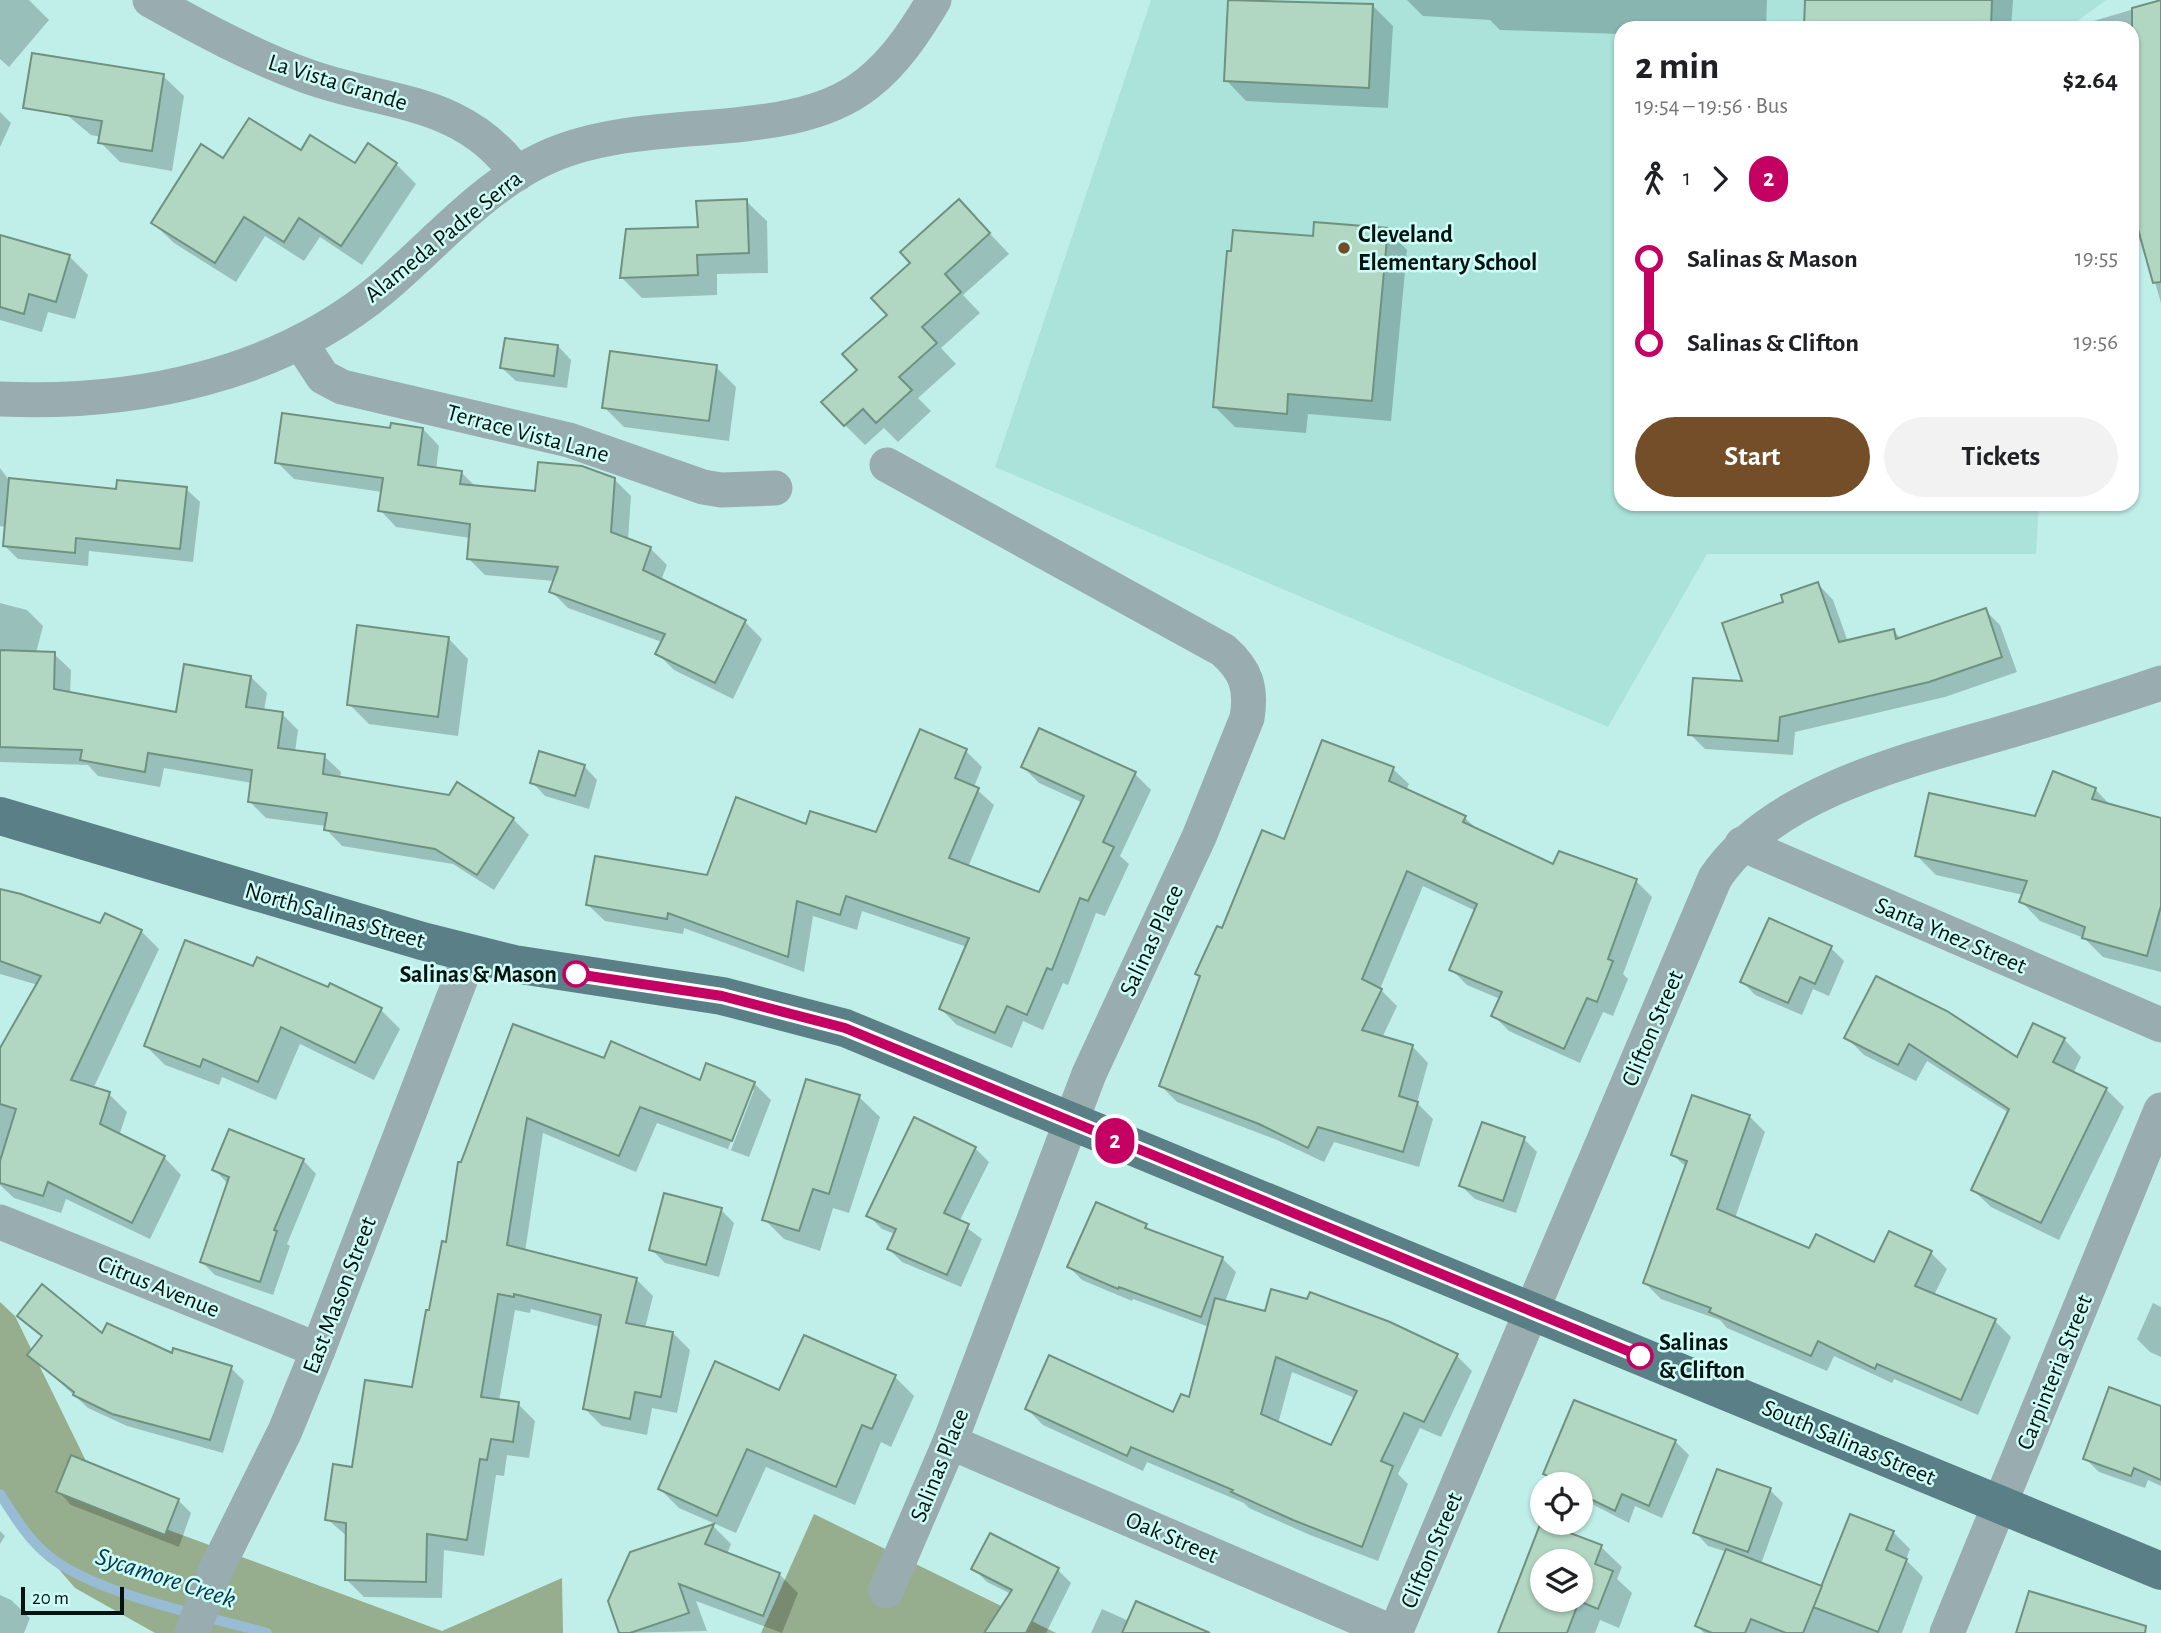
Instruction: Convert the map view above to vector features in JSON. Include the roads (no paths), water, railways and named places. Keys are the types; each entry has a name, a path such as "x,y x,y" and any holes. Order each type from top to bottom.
{"main road":[{"name":"North Salinas Street","path":"0,816 422,941 514,964 722,996 803,1014 845,1028 1071,1123"},
{"name":"South Salinas Street","path":"1071,1123 1532,1313 1709,1382 2161,1571"}],"street":[{"name":"La Vista Grande","path":"150,0 262,58 308,76 420,107 459,121 481,134 501,152 517,174"},
{"name":"Alameda Padre Serra","path":"0,399 66,400 133,393 222,373 259,361 300,342 382,289 517,174 541,159 619,134 795,116 834,104 869,83 884,69 910,38 934,0"},
{"name":"Terrace Vista Lane","path":"300,342 323,377 342,387 569,440 703,487 734,491 775,488"},
{"name":"Salinas Place","path":"887,465 1223,650 1247,678 1250,698 1242,730 1199,837 1089,1074 950,1442 887,1591"},
{"name":"Clifton Street","path":"1395,1633 1715,878 1742,844 1774,821 1815,798 1877,772 2161,683"},
{"name":"Santa Ynez Street","path":"1742,844 2161,1024"},
{"name":"East Mason Street","path":"192,1633 215,1572 285,1431 471,952"},
{"name":"Carpinteria Street","path":"1947,1633 2161,1110"},
{"name":"Citrus Avenue","path":"0,1222 318,1350"},
{"name":"Oak Street","path":"950,1442 1395,1633"}],"waterway":[{"name":"Sycamore Creek","path":"0,1494 35,1544 71,1570 96,1583 154,1603 267,1633"}],"place":[{"name":"Cleveland Elementary School","path":"1344,248"},
{"name":"Salinas & Mason","path":"576,974"},
{"name":"Salinas & Clifton","path":"1640,1356"}]}
